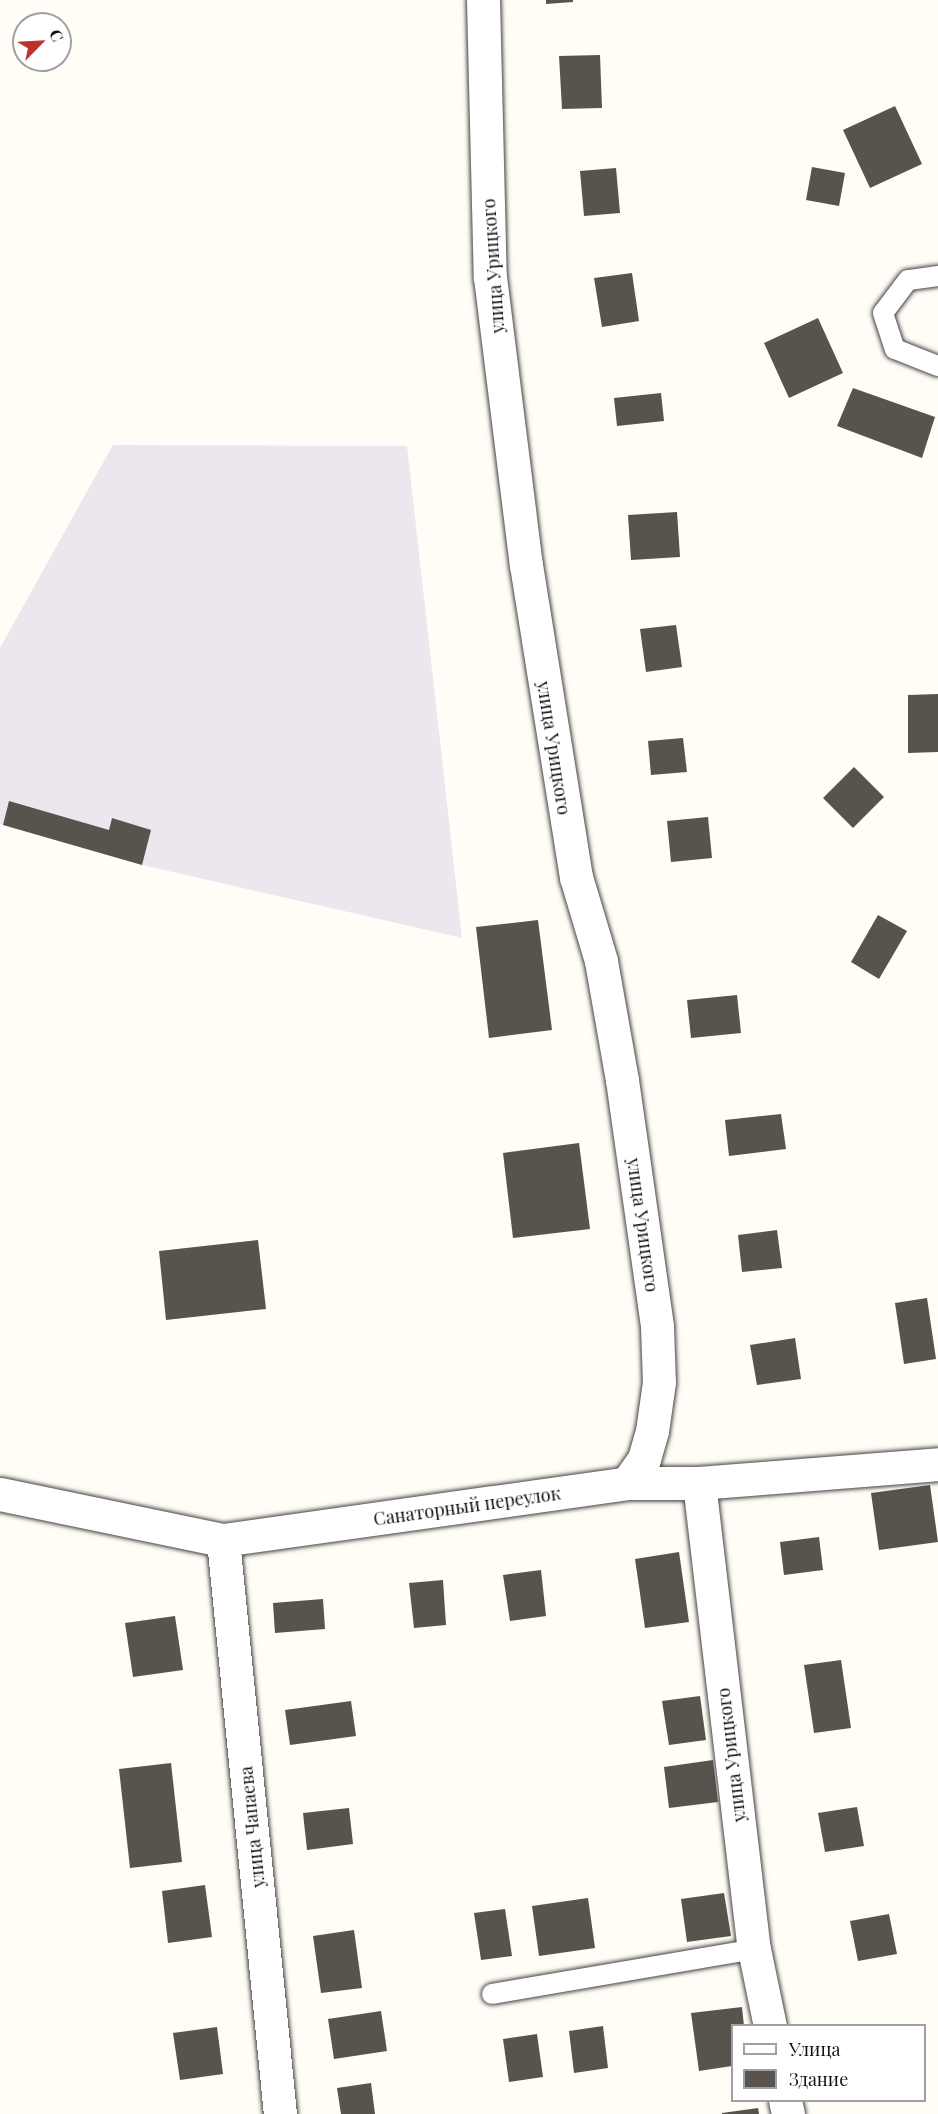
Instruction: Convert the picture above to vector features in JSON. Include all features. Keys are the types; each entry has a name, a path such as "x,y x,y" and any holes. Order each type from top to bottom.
{"street":[{"name":"улица Урицкого","path":"483,0 490,277 526,565 576,877 601,961 622,1080 657,1326 659,1382 652,1431 644,1459 627,1483"},
{"name":"Санаторный переулок","path":"0,1494 223,1540 627,1483 699,1483 938,1464"},
{"name":"улица Урицкого","path":"699,1483 754,1949 770,2024"},
{"name":"улица Чапаева","path":"223,1540 280,2114"}],"lane":[{"path":"938,276 908,280 884,313 896,349 938,366"},
{"path":"492,1994 754,1949"}],"shaded area":[{"path":"113,445 407,446 462,938 142,865 0,824 0,648"}],"building":[{"path":"546,0 573,0 573,2 546,4"},
{"path":"600,55 602,108 562,109 559,56"},
{"path":"895,106 922,164 870,188 843,130"},
{"path":"812,167 845,173 839,206 806,200"},
{"path":"616,168 620,213 584,216 580,171"},
{"path":"632,273 639,321 602,327 594,278"},
{"path":"818,318 843,373 789,398 764,343"},
{"path":"853,388 935,417 922,458 837,426"},
{"path":"661,393 664,421 617,426 614,398"},
{"path":"677,512 680,557 631,560 628,515"},
{"path":"676,625 682,667 646,672 640,629"},
{"path":"938,694 938,752 908,753 908,695"},
{"path":"683,738 687,772 651,775 648,741"},
{"path":"854,767 884,797 853,828 823,798"},
{"path":"9,801 109,830 112,818 151,830 142,865 3,825"},
{"path":"708,817 712,858 671,862 667,821"},
{"path":"878,915 907,931 879,979 851,962"},
{"path":"538,920 552,1030 489,1038 476,927"},
{"path":"737,995 741,1033 691,1038 687,1000"},
{"path":"781,1114 786,1149 729,1156 725,1120"},
{"path":"579,1143 590,1229 513,1238 503,1153"},
{"path":"777,1230 782,1268 742,1272 738,1235"},
{"path":"258,1240 266,1309 166,1320 159,1251"},
{"path":"927,1298 936,1359 904,1364 895,1303"},
{"path":"795,1338 801,1379 757,1385 750,1345"},
{"path":"930,1485 938,1542 879,1550 871,1493"},
{"path":"819,1537 823,1570 784,1575 780,1542"},
{"path":"679,1552 689,1622 645,1628 635,1559"},
{"path":"541,1570 546,1616 510,1621 503,1575"},
{"path":"443,1580 446,1625 414,1628 409,1583"},
{"path":"323,1599 325,1629 275,1633 273,1603"},
{"path":"175,1616 183,1670 133,1677 125,1623"},
{"path":"841,1660 851,1728 814,1733 804,1665"},
{"path":"700,1696 706,1740 669,1745 662,1701"},
{"path":"351,1701 356,1736 290,1745 285,1710"},
{"path":"713,1760 718,1802 669,1808 664,1767"},
{"path":"171,1763 182,1862 130,1868 119,1769"},
{"path":"857,1807 864,1846 825,1852 818,1813"},
{"path":"349,1808 353,1844 307,1850 303,1813"},
{"path":"205,1885 212,1937 168,1943 162,1891"},
{"path":"724,1893 731,1936 687,1942 681,1899"},
{"path":"588,1898 595,1948 539,1956 532,1906"},
{"path":"505,1909 512,1956 481,1960 474,1913"},
{"path":"889,1914 897,1954 858,1961 850,1921"},
{"path":"354,1930 362,1988 321,1993 313,1936"},
{"path":"742,2007 744,2024 731,2024 731,2066 699,2071 691,2013"},
{"path":"381,2011 387,2051 334,2059 328,2019"},
{"path":"603,2026 608,2068 574,2073 569,2031"},
{"path":"217,2027 223,2074 180,2080 173,2033"},
{"path":"537,2034 543,2077 509,2082 503,2039"},
{"path":"371,2083 375,2114 341,2114 337,2088"},
{"path":"758,2108 759,2114 722,2114 722,2113"}]}
